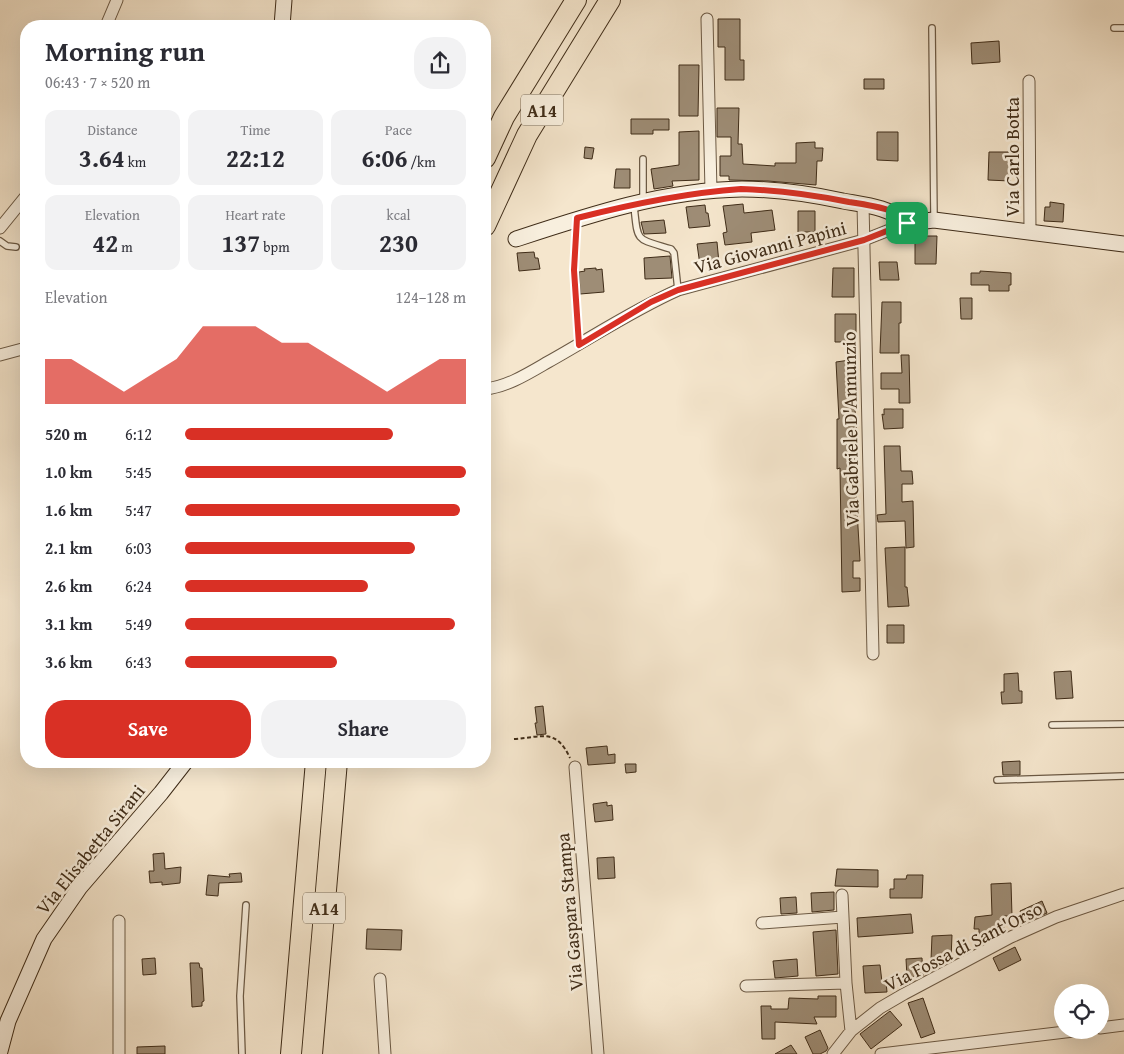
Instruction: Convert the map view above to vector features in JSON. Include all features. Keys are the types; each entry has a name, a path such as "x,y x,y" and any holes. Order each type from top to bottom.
{"highway":[{"name":"A14","path":"491,145 504,117 576,0"},
{"name":"A14","path":"491,213 527,135 610,0"},
{"name":"A14","path":"292,1054 315,768"},
{"name":"A14","path":"312,1054 335,768"}],"street":[{"path":"109,20 117,0"},
{"path":"282,20 284,0"},
{"path":"707,19 711,191"},
{"name":"Via Carlo Botta","path":"1029,81 1030,233"},
{"path":"516,238 577,218 639,203 711,191 741,189 770,190 821,196 863,204 891,211 907,223 934,220 1124,244"},
{"path":"0,228 20,203"},
{"name":"Via Gabriele D'Annunzio","path":"863,204 873,654"},
{"name":"Via Giovanni Papini","path":"491,387 515,380 651,302 678,290 864,240 907,223"},
{"path":"0,355 20,350"},
{"name":"Via Gaspara Stampa","path":"575,767 598,1054"},
{"name":"Via Elisabetta Sirani","path":"0,1051 8,1020 44,939 80,887 181,768"},
{"name":"Via Fossa di Sant'Orso","path":"833,1054 851,1031 896,998 1011,937 1056,917 1124,894"},
{"path":"842,895 846,983 851,1031"},
{"path":"762,923 843,918"},
{"path":"118,921 119,1054"},
{"path":"380,979 385,1054"},
{"path":"746,986 846,983"},
{"path":"1109,1027 1124,1025"},
{"path":"881,1054 1054,1033"}],"lane":[{"path":"932,28 934,220"},
{"path":"1114,28 1124,28"},
{"path":"643,159 637,234 641,240 671,249 674,253 678,290"},
{"path":"577,218 574,270 579,345"},
{"path":"0,241 7,246 16,247"},
{"path":"1052,725 1124,724"},
{"path":"996,780 1124,776"},
{"path":"242,1054 240,996 246,905"}],"path":[{"path":"514,739 552,737 558,739 564,745 575,767"}],"building":[{"path":"718,19 740,19 740,60 744,60 744,80 725,80 725,47 718,47"},
{"path":"999,41 1000,62 972,64 971,43"},
{"path":"679,65 699,65 698,116 679,116"},
{"path":"864,79 884,79 884,89 864,89"},
{"path":"717,108 739,108 738,144 742,144 743,164 775,166 775,163 796,163 796,143 815,142 815,148 823,148 822,161 817,161 816,185 729,180 729,176 720,176 720,156 731,156 731,137 717,137"},
{"path":"631,119 669,119 669,130 653,130 653,134 631,134"},
{"path":"699,131 699,180 672,181 673,186 654,189 651,169 679,165 679,132"},
{"path":"877,132 898,132 898,161 877,160"},
{"path":"585,147 594,148 592,159 584,158"},
{"path":"989,152 1010,152 1010,181 988,180"},
{"path":"616,169 630,169 630,188 614,188"},
{"path":"1050,202 1064,204 1063,222 1044,221 1045,207 1050,207"},
{"path":"743,204 744,213 772,210 775,230 751,233 752,242 725,245 723,233 727,232 723,206"},
{"path":"705,205 710,226 689,228 686,207"},
{"path":"798,211 815,211 815,232 798,232"},
{"path":"664,220 666,233 644,234 641,222"},
{"path":"915,236 937,236 936,264 915,264"},
{"path":"717,242 719,263 700,265 697,244"},
{"path":"534,252 535,258 538,258 540,269 519,271 517,253"},
{"path":"670,256 672,278 645,279 644,258"},
{"path":"879,262 897,262 899,280 880,280"},
{"path":"596,268 596,270 602,269 604,292 580,294 579,272 585,271 584,269"},
{"path":"833,268 854,268 854,297 832,297"},
{"path":"980,271 1011,273 1009,291 989,291 989,285 971,285 971,273 980,273"},
{"path":"960,298 972,298 972,319 961,319"},
{"path":"882,302 901,302 899,353 880,353"},
{"path":"835,314 856,314 856,342 835,342"},
{"path":"901,355 909,355 910,403 899,403 899,389 881,389 881,373 902,373"},
{"path":"850,360 851,365 855,365 857,378 856,397 854,397 857,437 855,437 856,458 854,459 860,561 853,561 853,578 860,578 860,591 842,592 840,468 837,469 837,419 839,419 836,362"},
{"path":"884,409 903,409 903,428 884,429 882,414 884,415"},
{"path":"884,446 900,446 901,471 912,471 913,484 902,484 902,502 913,501 914,547 906,548 905,521 878,522 877,515 886,514"},
{"path":"905,547 905,587 907,587 909,606 888,607 885,548"},
{"path":"887,625 904,625 904,643 887,643"},
{"path":"1071,671 1073,698 1056,699 1054,672"},
{"path":"1018,673 1019,691 1022,691 1022,703 1002,704 1001,692 1004,692 1004,674"},
{"path":"543,706 546,734 537,735 535,707"},
{"path":"607,746 608,755 615,754 615,763 588,765 586,748"},
{"path":"1020,761 1020,775 1003,775 1002,762"},
{"path":"625,764 636,764 636,772 626,773"},
{"path":"607,802 607,806 612,805 613,820 595,822 593,804"},
{"path":"164,853 165,869 181,867 180,883 162,885 162,882 150,883 149,871 154,871 153,854"},
{"path":"614,857 615,878 598,879 597,858"},
{"path":"837,869 878,870 878,887 835,886"},
{"path":"241,873 242,882 219,883 218,896 206,895 208,875 230,877 229,874"},
{"path":"907,875 923,875 922,898 890,898 890,889 894,889 894,879 906,879"},
{"path":"1011,883 1012,916 1003,916 1004,932 997,936 979,937 979,929 974,929 975,917 992,915 991,884"},
{"path":"834,892 834,910 812,912 811,893"},
{"path":"796,897 797,913 781,914 780,898"},
{"path":"1042,901 1047,913 1025,923 1020,911"},
{"path":"911,914 913,933 858,937 857,918"},
{"path":"367,929 402,930 401,950 366,949"},
{"path":"836,930 838,974 816,976 813,932"},
{"path":"952,935 951,959 931,960 932,936"},
{"path":"1015,947 1021,960 999,971 993,958"},
{"path":"155,958 156,974 143,975 142,959"},
{"path":"922,958 923,976 907,977 906,959"},
{"path":"797,959 798,976 775,978 773,961"},
{"path":"190,963 199,963 200,968 202,968 204,1001 202,1006 192,1007"},
{"path":"880,965 882,982 886,982 887,992 865,993 863,966"},
{"path":"818,996 836,996 836,1017 814,1017 817,1024 775,1022 775,1039 762,1039 761,1006 771,1006 771,1009 788,1009 789,998 818,999"},
{"path":"923,998 935,1033 921,1038 908,1003"},
{"path":"890,1011 902,1025 871,1049 860,1034"},
{"path":"820,1030 828,1048 820,1054 813,1054 805,1037"},
{"path":"791,1045 797,1054 775,1054"},
{"path":"165,1046 165,1054 137,1054 137,1047"}],"route":[{"path":"741,189 770,190 821,196 863,204 891,211 907,223 864,240 678,290 651,302 579,345 574,270 577,218 644,201 711,191 741,189"}]}
